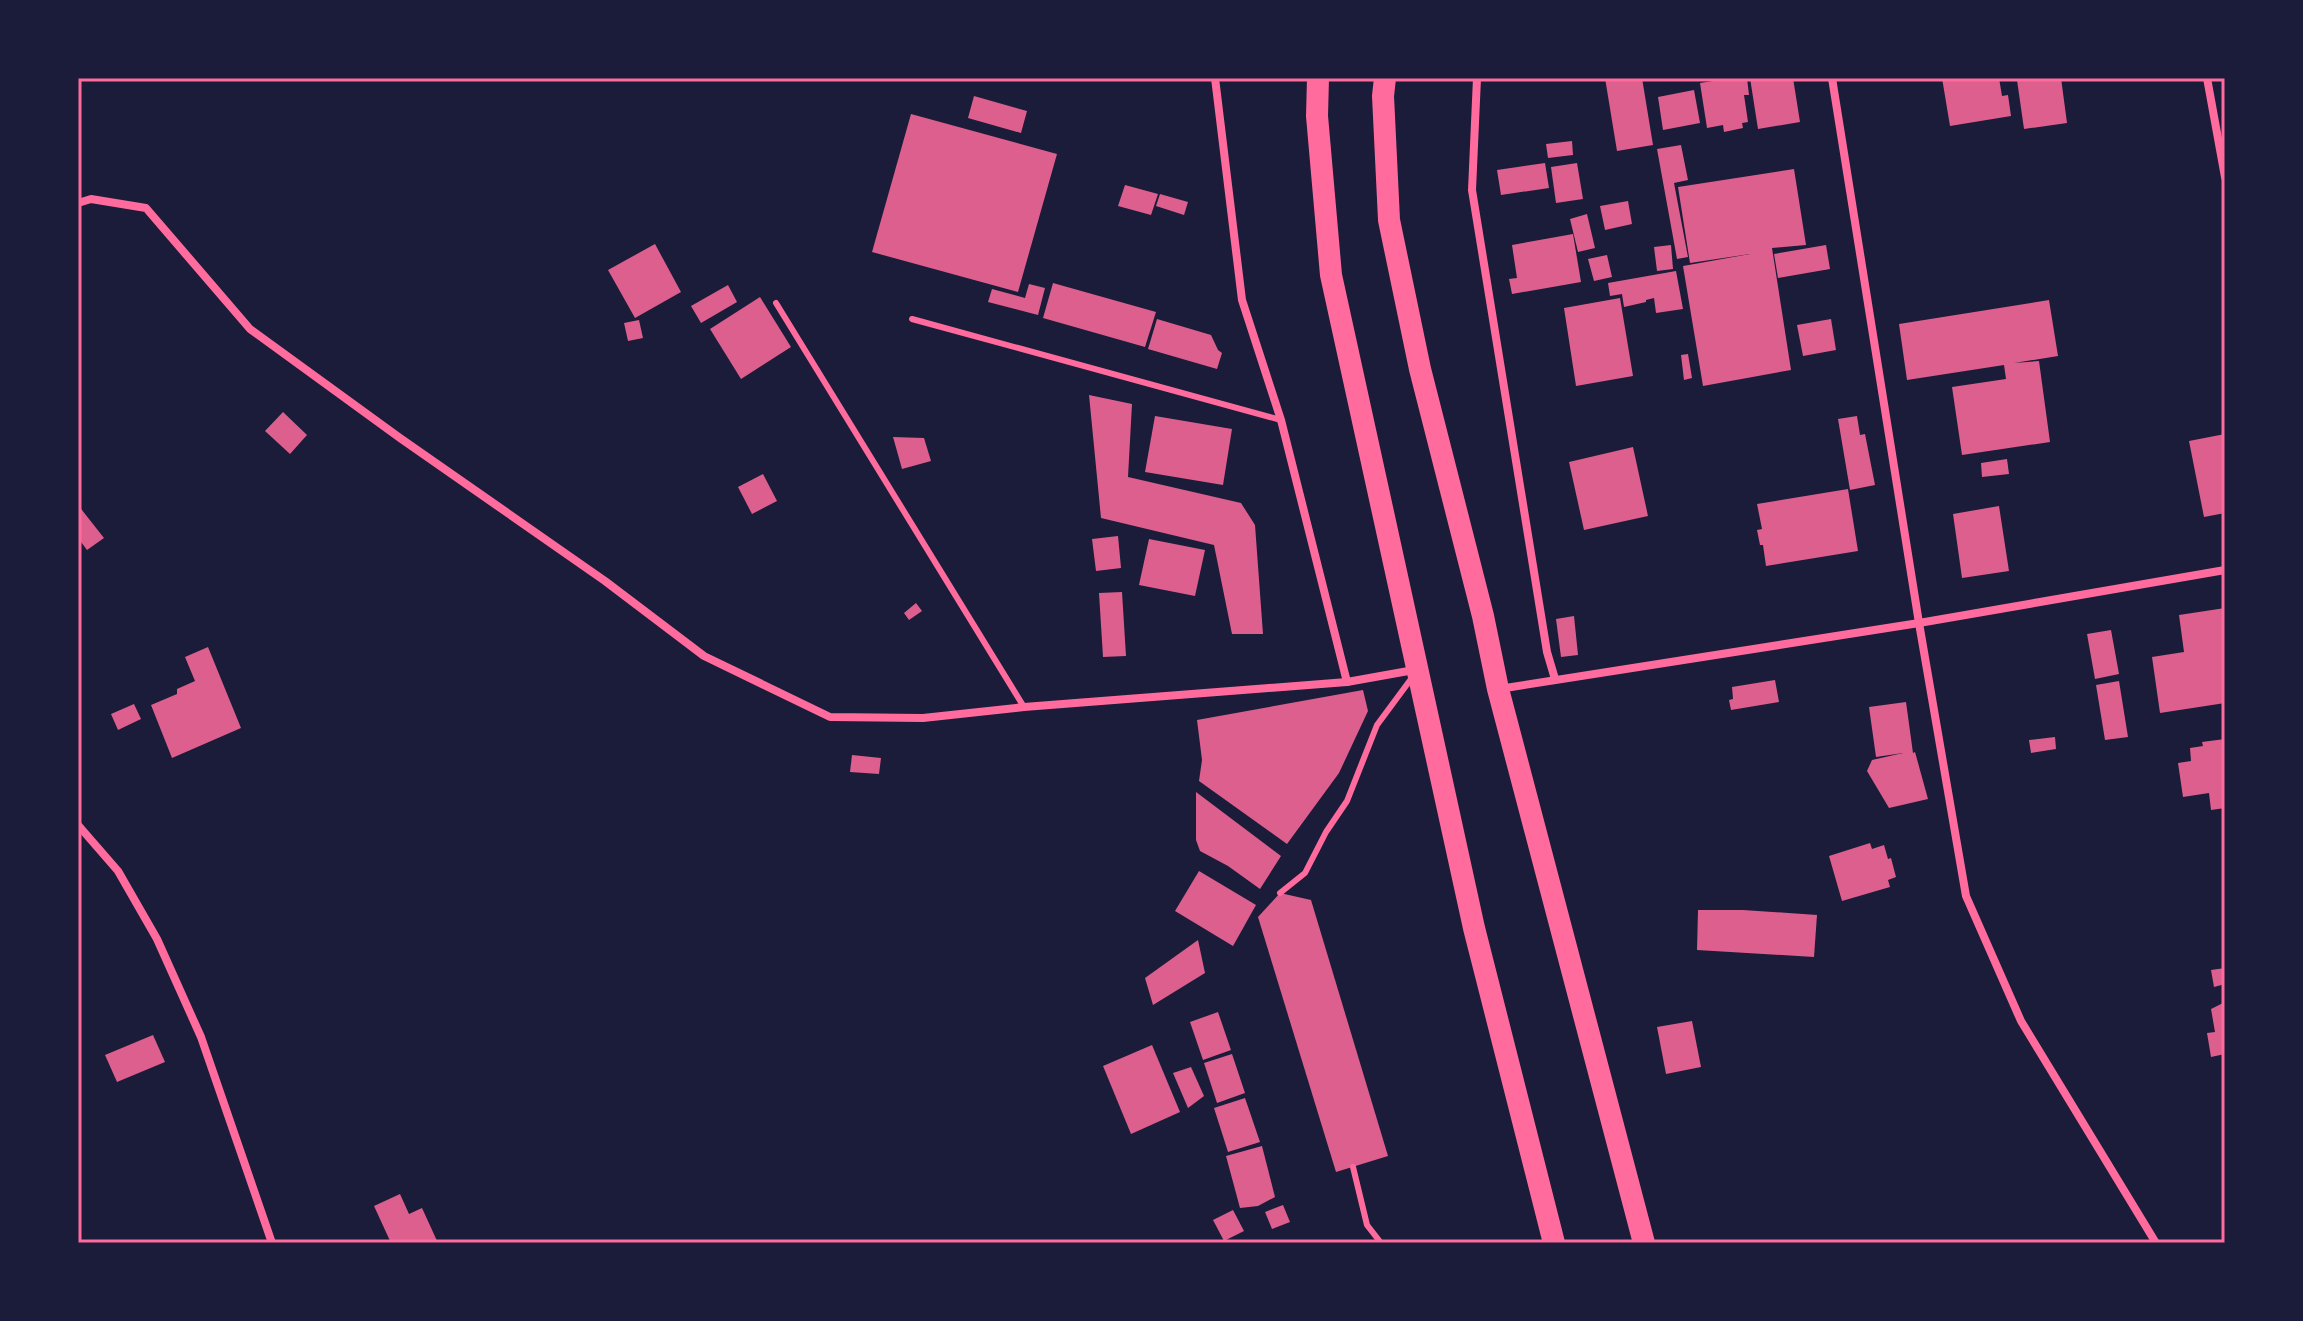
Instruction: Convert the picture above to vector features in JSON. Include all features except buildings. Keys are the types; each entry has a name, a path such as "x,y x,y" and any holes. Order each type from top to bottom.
{"highway":[{"path":"1318,78 1317,116 1331,275 1474,928 1554,1243"},
{"path":"1385,78 1383,96 1389,220 1420,369 1483,616 1498,689 1644,1243"}],"street":[{"path":"1215,78 1242,300 1281,420 1347,682"},
{"path":"1477,78 1472,190 1547,652 1555,679"},
{"path":"1832,78 1966,896 2021,1021 2156,1243"},
{"path":"2207,78 2225,177"},
{"path":"78,203 91,199 146,208 250,329 605,581 704,656 830,717 923,718 1024,707 1347,682 1418,669"},
{"path":"1498,689 1919,623 2225,570"},
{"path":"78,825 118,871 157,939 201,1037 272,1243"}],"lane":[{"path":"776,303 1024,707"},
{"path":"912,319 1281,420"},
{"path":"1280,893 1305,873 1326,832 1347,801 1377,725 1418,669"},
{"path":"1353,1167 1367,1225 1381,1243"}]}
